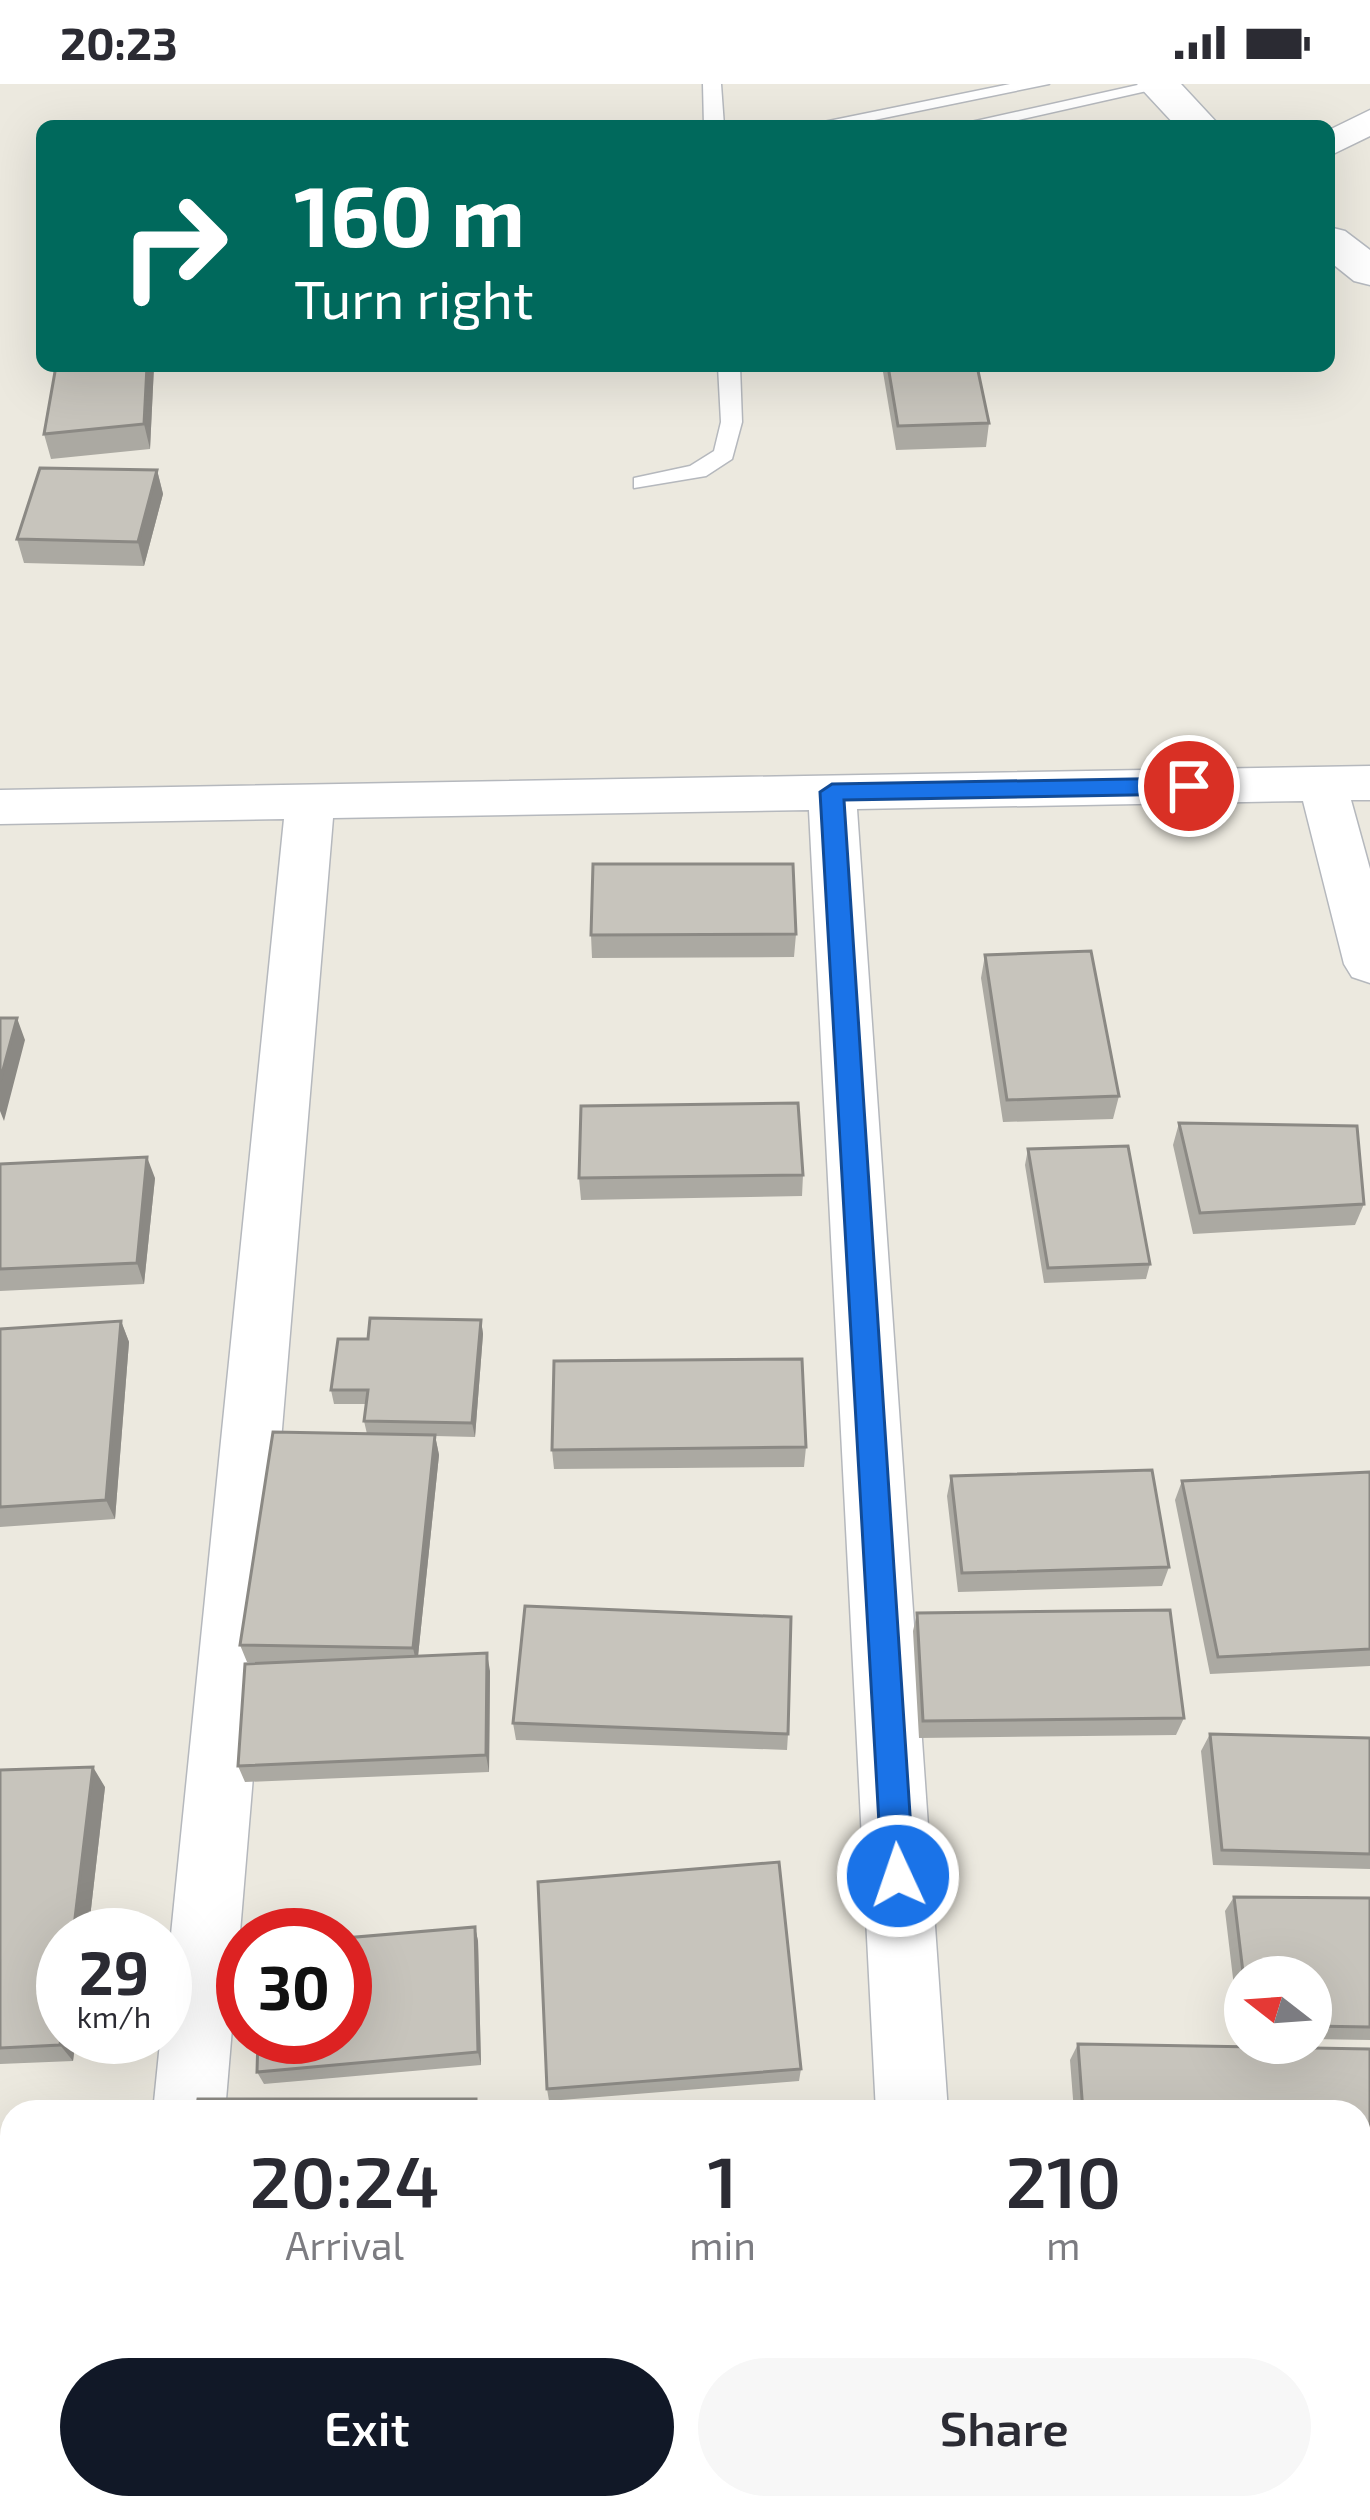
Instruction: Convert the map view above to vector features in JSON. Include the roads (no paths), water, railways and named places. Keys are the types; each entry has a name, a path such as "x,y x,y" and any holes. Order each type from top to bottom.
{"main road":[{"path":"1211,84 1243,120"},
{"path":"1159,85 1193,120"},
{"path":"1347,221 1370,271"}],"street":[{"path":"1335,141 1370,121"},
{"path":"0,807 1346,784 1370,964"},
{"path":"832,792 911,2100"},
{"path":"190,2100 310,801"}],"lane":[{"path":"712,84 714,120"},
{"path":"846,120 1040,84"},
{"path":"992,120 1159,85"},
{"path":"642,483 698,473 722,461 733,442 729,372"}]}
